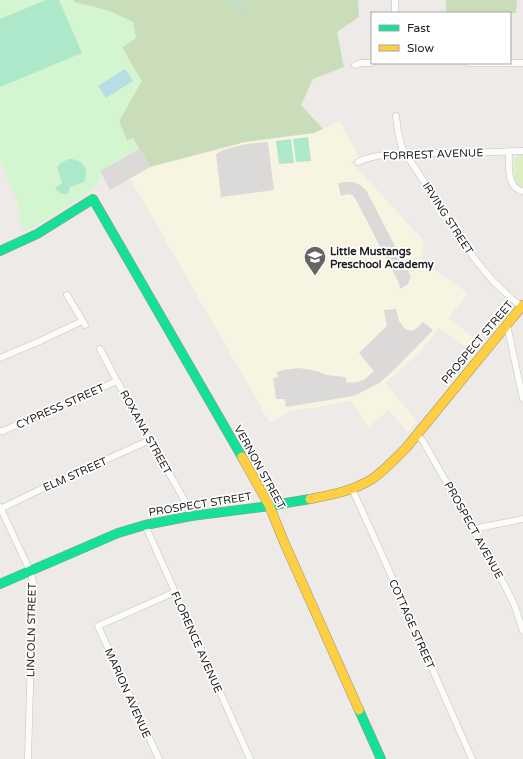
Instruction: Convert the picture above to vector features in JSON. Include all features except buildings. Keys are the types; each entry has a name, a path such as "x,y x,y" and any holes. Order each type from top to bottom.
{"street":[{"path":"395,0 395,12"},
{"path":"355,65 361,63 371,63"},
{"path":"511,63 523,63"},
{"name":"IRVING STREET","path":"396,116 402,148 474,258 492,280 512,299 522,306"},
{"path":"509,151 510,179 516,189 521,191 523,190"},
{"name":"FORREST AVENUE","path":"358,162 382,155 523,151"},
{"name":"VERNON STREET","path":"0,251 37,234 93,199 269,505 284,542 381,759"},
{"path":"0,358 84,323 67,295"},
{"name":"PROSPECT STREET","path":"0,584 118,533 145,525 191,516 333,495 352,489 372,479 389,466 406,448 522,306"},
{"path":"507,325 523,399"},
{"name":"ROXANA STREET","path":"100,349 186,503 191,516"},
{"name":"CYPRESS STREET","path":"1,433 117,381"},
{"name":"PROSPECT AVENUE","path":"416,434 423,441 452,490 505,586 514,604 523,631"},
{"name":"ELM STREET","path":"0,508 150,440"},
{"name":"COTTAGE STREET","path":"352,489 472,759"},
{"name":"LINCOLN STREET","path":"0,508 30,572 33,582 28,759"},
{"path":"473,529 523,519"},
{"name":"FLORENCE AVENUE","path":"145,525 250,759"},
{"name":"MARION AVENUE","path":"159,759 98,626 175,592"}],"shaded area":[{"name":"Little Mustangs Preschool Academy","path":"340,121 359,157 351,162 424,241 421,261 468,293 448,318 482,344 474,353 439,328 419,353 385,383 417,421 408,432 389,410 368,427 351,401 290,411 270,423 130,178 150,167 245,142 314,133"},
{"path":"268,142 274,190 221,197 216,154 223,150 246,144"},
{"path":"139,149 150,167 110,190 100,171"},
{"path":"353,182 366,190 411,277 408,284 400,289 399,283 355,198 348,194 341,196 338,183"},
{"path":"396,309 399,321 405,329 411,331 416,329 423,322 433,330 392,372 379,383 354,396 286,407 285,399 276,399 273,378 278,377 277,372 284,370 299,368 316,371 327,375 345,377 347,383 358,382 365,379 374,371 359,353 387,326 384,310"}],"green space":[{"path":"0,0 73,0 74,2 110,11 133,22 136,38 122,48 142,81 119,121 127,141 133,138 139,149 100,171 99,180 94,188 25,232 17,215 21,212 0,160"},
{"path":"46,0 59,0 82,53 0,87 0,19"},
{"path":"73,0 358,0 359,17 337,32 344,67 313,79 301,105 323,129 314,133 245,142 150,167 133,138 127,141 119,121 141,81 122,47 110,11 74,2"},
{"path":"446,0 517,0 516,13 446,12"},
{"path":"308,137 311,161 296,162 293,139"},
{"path":"291,139 294,163 279,164 276,141"},
{"path":"519,155 523,155 523,187 517,184 514,176 514,159"},
{"path":"69,159 74,159 84,166 86,169 86,177 84,182 70,187 68,194 64,194 55,188 62,183 57,167"}],"water":[{"path":"125,69 133,81 106,98 98,86"}],"waterway":[{"path":"229,0 245,11"}],"traffic: fast":[{"path":"0,251 37,234 93,199 242,457"},
{"path":"0,584 118,533 145,525 191,516 310,499"},
{"path":"359,710 381,759"}],"traffic: slow":[{"path":"310,499 350,490 372,479 385,469 406,448 523,305"},
{"path":"242,457 269,505 359,710"}],"place":[{"name":"Little Mustangs Preschool Academy","path":"315,276"}]}
